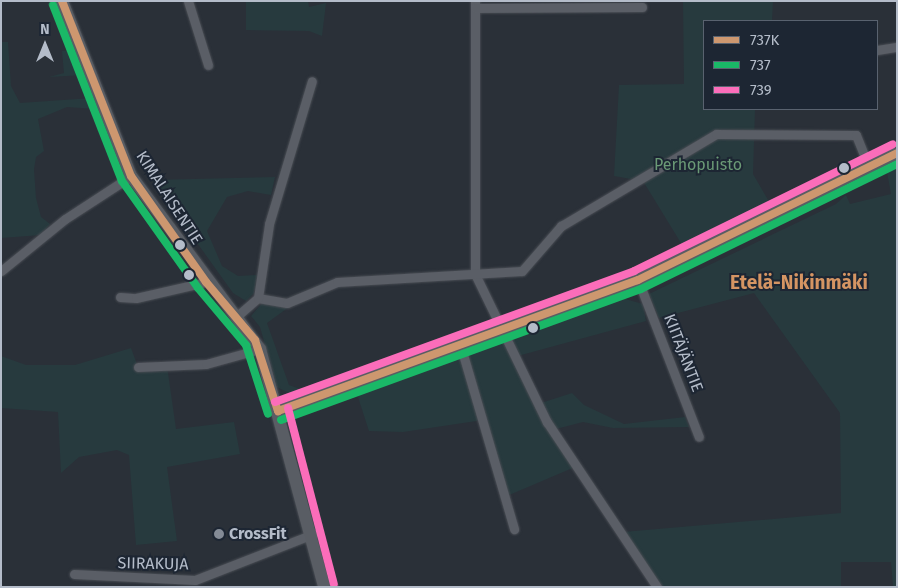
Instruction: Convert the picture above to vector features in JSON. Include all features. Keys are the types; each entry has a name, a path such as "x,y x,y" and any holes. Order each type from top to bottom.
{"street":[{"name":"KIMALAISENTIE","path":"62,1 131,176 206,282 260,349"},
{"path":"188,1 208,65"},
{"path":"642,7 475,5 475,274 547,422 585,482 657,587"},
{"path":"878,50 897,47"},
{"path":"236,317 258,298 282,174 312,82"},
{"path":"258,298 287,303 337,282 522,271 561,226 716,134 856,135 869,167"},
{"path":"278,411 638,280 897,153"},
{"path":"1,271 65,219 131,176"},
{"name":"KIITÄJÄNTIE","path":"638,280 699,436"},
{"path":"120,297 136,298 206,282"},
{"path":"460,344 514,529"},
{"path":"138,367 206,364 260,349 312,534 324,587"},
{"name":"SIIRAKUJA","path":"74,574 137,584 194,580 312,534"}],"green space":[{"path":"246,1 308,1 309,7 326,3 322,36 309,31 246,30"},
{"name":"Perhopuisto","path":"683,1 773,1 772,20 703,20 703,110 755,110 753,174 771,205 684,248 643,181 614,176 619,85 684,84"},
{"path":"1,42 8,42 11,86 20,103 92,98 96,109 67,107 38,119 44,151 36,157 34,169 36,198 41,217 50,224 41,235 1,238"},
{"path":"74,50 83,75 49,77 64,73 62,51"},
{"path":"897,165 897,587 893,587 891,562 841,562 841,587 663,587 623,532 841,513 840,413 754,293 659,318 649,294 836,204 846,195 850,204 891,194 887,172"},
{"path":"275,177 271,195 248,191 227,197 207,231 222,266 238,276 257,275 254,293 246,301 233,293 152,180"},
{"path":"618,297 643,304 646,321 514,357 538,404 572,393 584,405 624,424 685,417 689,427 613,428 583,422 552,430 575,467 507,496 483,420 403,432 369,431 355,388"},
{"path":"265,300 289,307 267,323 289,385 300,389 351,373 352,377 303,394 293,395 277,387 260,327 251,316"},
{"path":"131,348 138,367 167,366 176,429 234,422 240,454 167,467 177,541 136,545 129,455 117,450 79,457 61,473 58,412 1,408 1,356 26,365 75,365"}],"transit line":[{"name":"737K","path":"62,1 131,176 206,282 255,340 278,411"},
{"name":"737","path":"53,5 122,181 198,288 246,345 268,414"},
{"name":"739","path":"275,402 634,271 893,144"},
{"name":"737K","path":"278,411 638,280 897,153"},
{"name":"737","path":"281,420 641,289 897,164"},
{"name":"739","path":"288,408 334,584"}],"place":[{"name":"CrossFit","path":"219,534"}],"district":[{"name":"Etelä-Nikinmäki","path":"799,283"}]}
